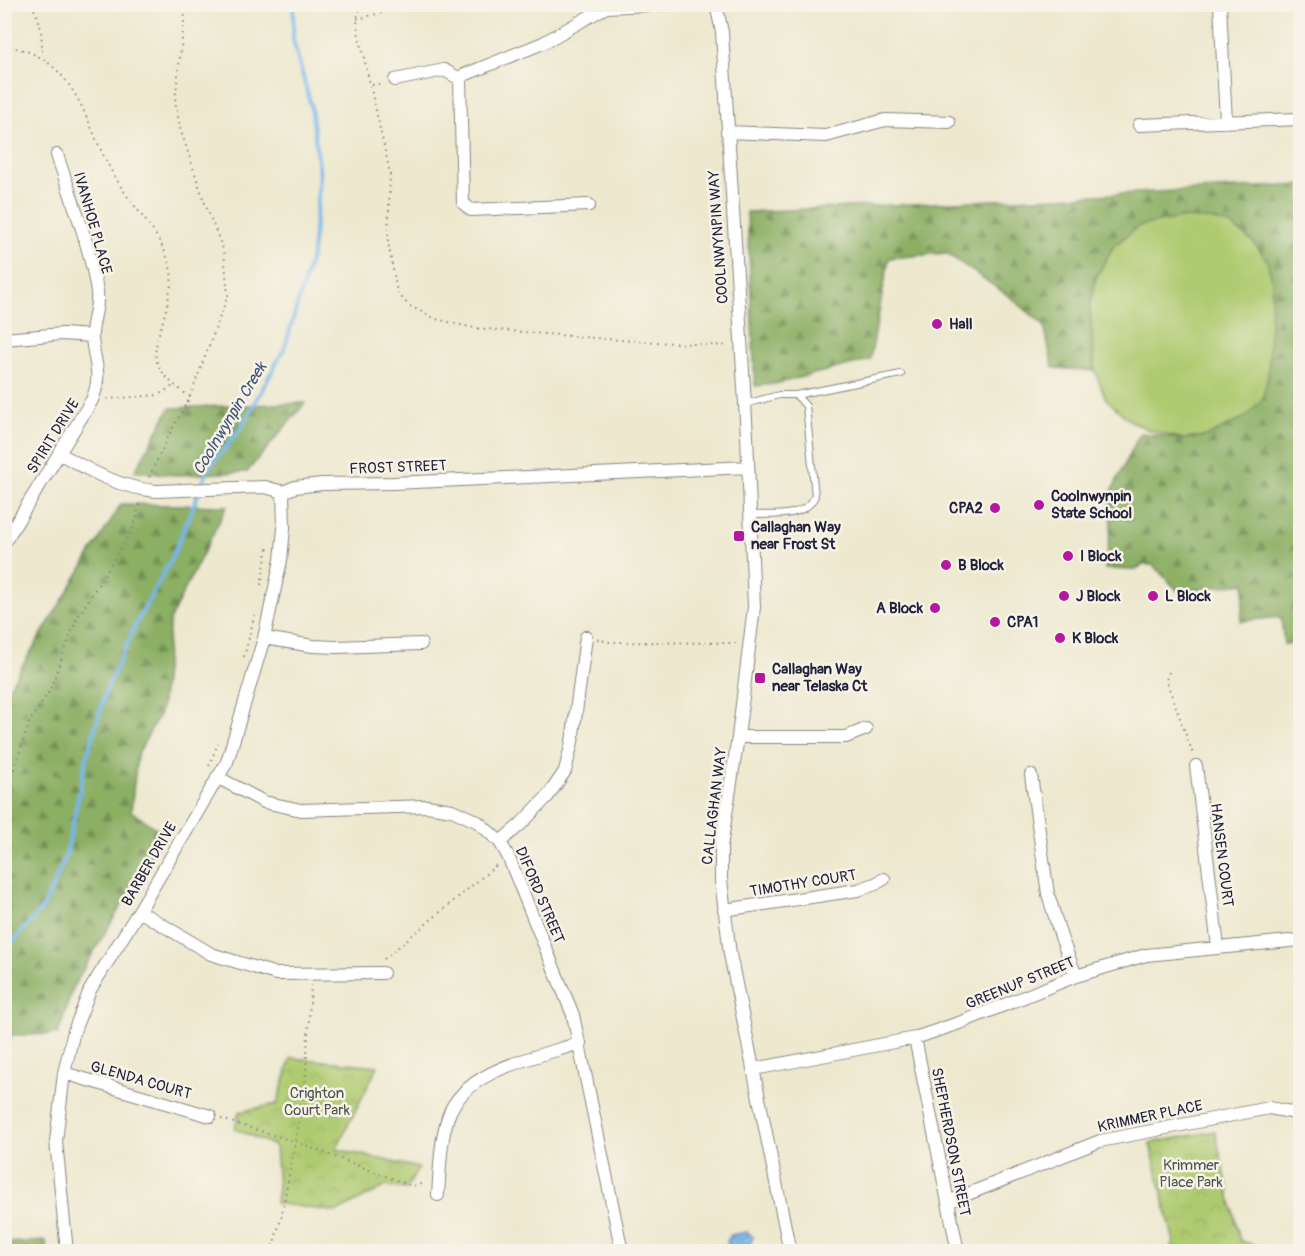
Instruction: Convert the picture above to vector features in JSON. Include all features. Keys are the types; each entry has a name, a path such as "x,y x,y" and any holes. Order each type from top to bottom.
{"street":[{"path":"589,205 471,210 463,203 460,79 464,75 543,43 606,7 671,4"},
{"name":"COOLNWYNPIN WAY","path":"716,4 722,32 748,467"},
{"path":"1221,4 1226,122"},
{"path":"395,80 444,70 460,79"},
{"path":"1139,126 1300,119"},
{"path":"727,132 826,136 885,120 949,122"},
{"name":"IVANHOE PLACE","path":"57,155 85,242 97,294 92,336"},
{"path":"4,339 62,334 92,336"},
{"name":"SPIRIT DRIVE","path":"4,543 98,387 99,375 92,336"},
{"name":"FROST STREET","path":"59,453 108,480 150,490 265,487 283,492 295,487 322,484 748,467"},
{"name":"CALLAGHAN WAY","path":"748,467 754,607 738,737 721,847 721,879 730,954 790,1251"},
{"name":"BARBER DRIVE","path":"67,1251 56,1141 64,1073 74,1031 90,990 227,762 237,735 264,638 281,560 284,528 283,492"},
{"path":"500,842 548,796 565,771 572,742 586,637"},
{"path":"264,638 313,646 336,647 421,644"},
{"path":"738,737 846,737 866,729"},
{"name":"HANSEN COURT","path":"1196,766 1218,948"},
{"path":"1031,775 1048,894 1076,976"},
{"name":"DIFORD STREET","path":"218,777 264,801 301,810 427,806 452,810 478,822 500,842 508,856 566,997 580,1043 622,1251"},
{"name":"TIMOTHY COURT","path":"724,910 858,890 884,879"},
{"path":"139,911 211,954 276,974 383,973"},
{"name":"GREENUP STREET","path":"754,1069 915,1038 962,1022 1076,976 1146,955 1300,940"},
{"name":"SHEPHERDSON STREET","path":"915,1038 958,1251"},
{"path":"438,1195 444,1135 449,1115 457,1100 478,1080 494,1071 580,1043"},
{"name":"GLENDA COURT","path":"64,1073 210,1116"},
{"name":"KRIMMER PLACE","path":"948,1202 1100,1141 1269,1108 1296,1113"}],"lane":[{"path":"745,404 779,395 796,394 901,374"},
{"path":"751,515 797,513 812,504 815,496 806,406 796,394"}],"path":[{"path":"31,4 38,14 42,34 42,57"},
{"path":"4,798 30,721 50,692 76,620 134,527 171,431 190,397 228,295 224,252 180,128 175,101 186,4"},
{"path":"361,4 357,19 362,51 390,173 388,242 397,292 408,305 436,319 474,328 619,340 740,346"},
{"path":"357,19 417,4"},
{"path":"4,46 16,47 42,57 76,92 117,181 163,246 172,274 154,358 162,374 173,386 190,397"},
{"path":"92,400 158,394 173,386"},
{"path":"586,637 608,642 750,643"},
{"path":"1169,672 1167,680 1196,766"},
{"path":"383,973 382,961 508,856"},
{"path":"271,1251 281,1219 305,1087 311,973"},
{"path":"210,1116 296,1142 412,1186 440,1179"}],"green space":[{"path":"1300,185 1300,643 1284,644 1281,617 1241,621 1245,583 1179,592 1153,565 1143,565 1135,570 1105,569 1111,524 1109,497 1140,433 1184,439 1208,436 1267,260 1253,242 1232,226 1139,226 1114,246 1096,278 1090,308 1095,371 1053,368 1044,325 1010,297 946,253 889,258 870,360 774,384 755,386 747,212"},
{"path":"1180,218 1214,220 1232,226 1253,242 1267,260 1272,281 1268,376 1262,399 1247,416 1208,436 1184,439 1149,430 1129,420 1106,399 1095,371 1090,308 1096,278 1114,246 1139,226"},
{"path":"305,403 247,472 176,475 135,471 170,408"},
{"path":"121,504 227,506 170,619 161,711 137,756 131,811 164,834 74,985 58,1034 12,1035 5,1052 5,694"},
{"name":"Crighton Court Park","path":"291,1058 378,1066 336,1149 419,1168 406,1189 386,1186 337,1212 275,1203 278,1189 275,1146 235,1129 239,1112 277,1104"},
{"name":"Krimmer Place Park","path":"1215,1131 1240,1241 1279,1251 1168,1251 1174,1242 1150,1143"},
{"path":"46,1241 47,1251 5,1251 5,1243"}],"water":[{"path":"747,1232 753,1237 750,1244 731,1247 727,1242 731,1235"}],"waterway":[{"name":"Coolnwynpin Creek","path":"201,486 209,468 242,427 285,347 312,254 320,176 311,106 293,40 294,4"},
{"name":"Coolnwynpin Creek","path":"4,952 44,906 66,856 85,764 105,693 137,622 172,558 199,492"}],"place":[{"name":"Hall","path":"937,324"},
{"name":"Coolnwynpin State School","path":"1039,505"},
{"name":"CPA2","path":"995,508"},
{"name":"Callaghan Way near Frost St","path":"739,536"},
{"name":"I Block","path":"1068,556"},
{"name":"B Block","path":"946,565"},
{"name":"J Block","path":"1064,596"},
{"name":"L Block","path":"1153,596"},
{"name":"A Block","path":"935,608"},
{"name":"CPA1","path":"995,622"},
{"name":"K Block","path":"1060,638"},
{"name":"Callaghan Way near Telaska Ct","path":"760,678"}]}
